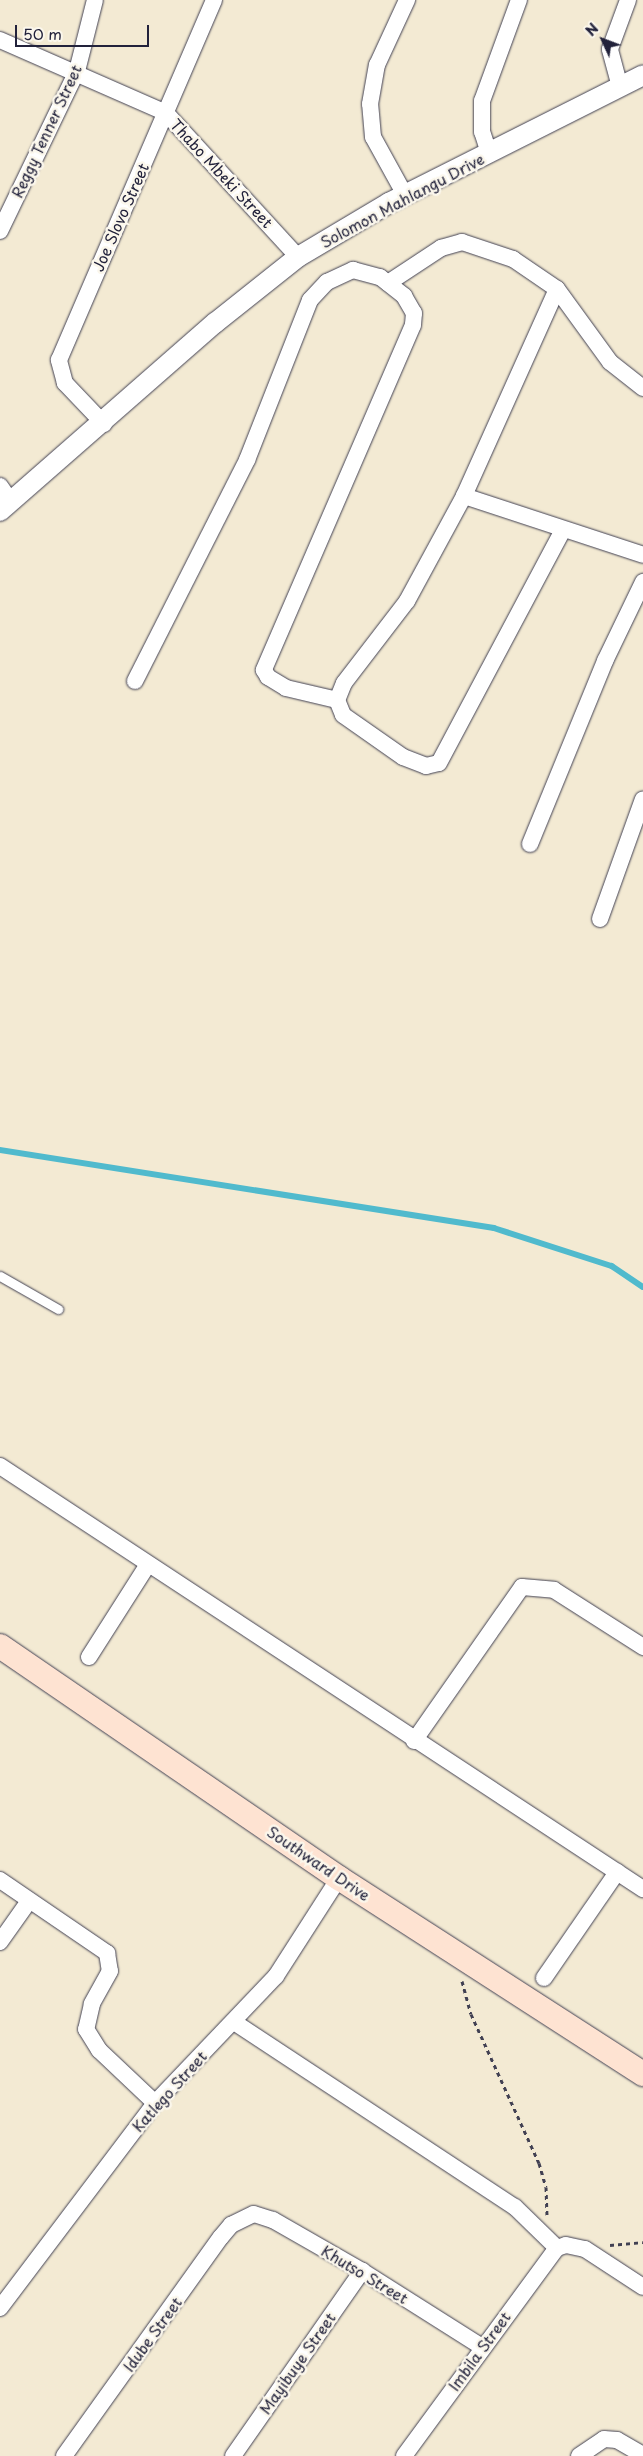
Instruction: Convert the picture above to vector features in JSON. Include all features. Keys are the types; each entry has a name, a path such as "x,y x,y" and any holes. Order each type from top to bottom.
{"main road":[{"name":"Southward Drive","path":"0,1646 339,1878 643,2074"}],"street":[{"name":"Reggy Tenner Street","path":"0,231 77,71 95,0"},
{"name":"Joe Slovo Street","path":"104,424 65,383 59,360 214,0"},
{"path":"405,195 373,137 370,104 377,65 407,0"},
{"path":"489,153 482,132 482,101 519,0"},
{"path":"620,87 610,50 628,0"},
{"name":"Thabo Mbeki Street","path":"0,40 77,71 166,113 298,257"},
{"name":"Solomon Mahlangu Drive","path":"4,500 104,424 215,323 298,257 405,195 643,75"},
{"path":"388,283 441,248 462,242 513,259 557,289 610,362 643,388"},
{"path":"135,681 247,460 310,300 327,282 353,270 388,283 411,305 409,340 265,660 268,677 276,683 299,694 337,700"},
{"path":"337,700 344,684 406,601 464,496 557,289"},
{"path":"464,496 643,555"},
{"path":"337,700 349,722 380,744 426,766 439,763 563,530"},
{"path":"530,844 605,660 643,582"},
{"path":"600,919 643,799"},
{"path":"0,1466 147,1566 414,1742 643,1889"},
{"path":"89,1657 147,1566"},
{"path":"414,1742 522,1587 554,1590 643,1647"},
{"path":"544,1978 617,1872"},
{"name":"Katlego Street","path":"0,2308 155,2103 276,1976 339,1878"},
{"path":"0,1880 107,1953 110,1971 92,2004 86,2029 99,2050 155,2103"},
{"path":"0,1942 29,1901"},
{"path":"234,2022 515,2207 545,2233 557,2248 566,2245 585,2248 643,2287"},
{"name":"Khutso Street","path":"244,2217 264,2215 362,2271 482,2347"},
{"name":"Idube Street","path":"64,2456 221,2237 244,2217"},
{"name":"Imbila Street","path":"404,2456 482,2347 557,2248"},
{"name":"Mayibuye Street","path":"233,2456 362,2271"},
{"path":"579,2456 604,2439 617,2440 643,2455"}],"lane":[{"path":"0,1276 58,1309"}],"path":[{"path":"468,1960 462,1979 471,2014 546,2187 545,2233"},
{"path":"585,2248 643,2242"}],"waterway":[{"path":"0,1150 494,1228 612,1266 643,1287"}]}
